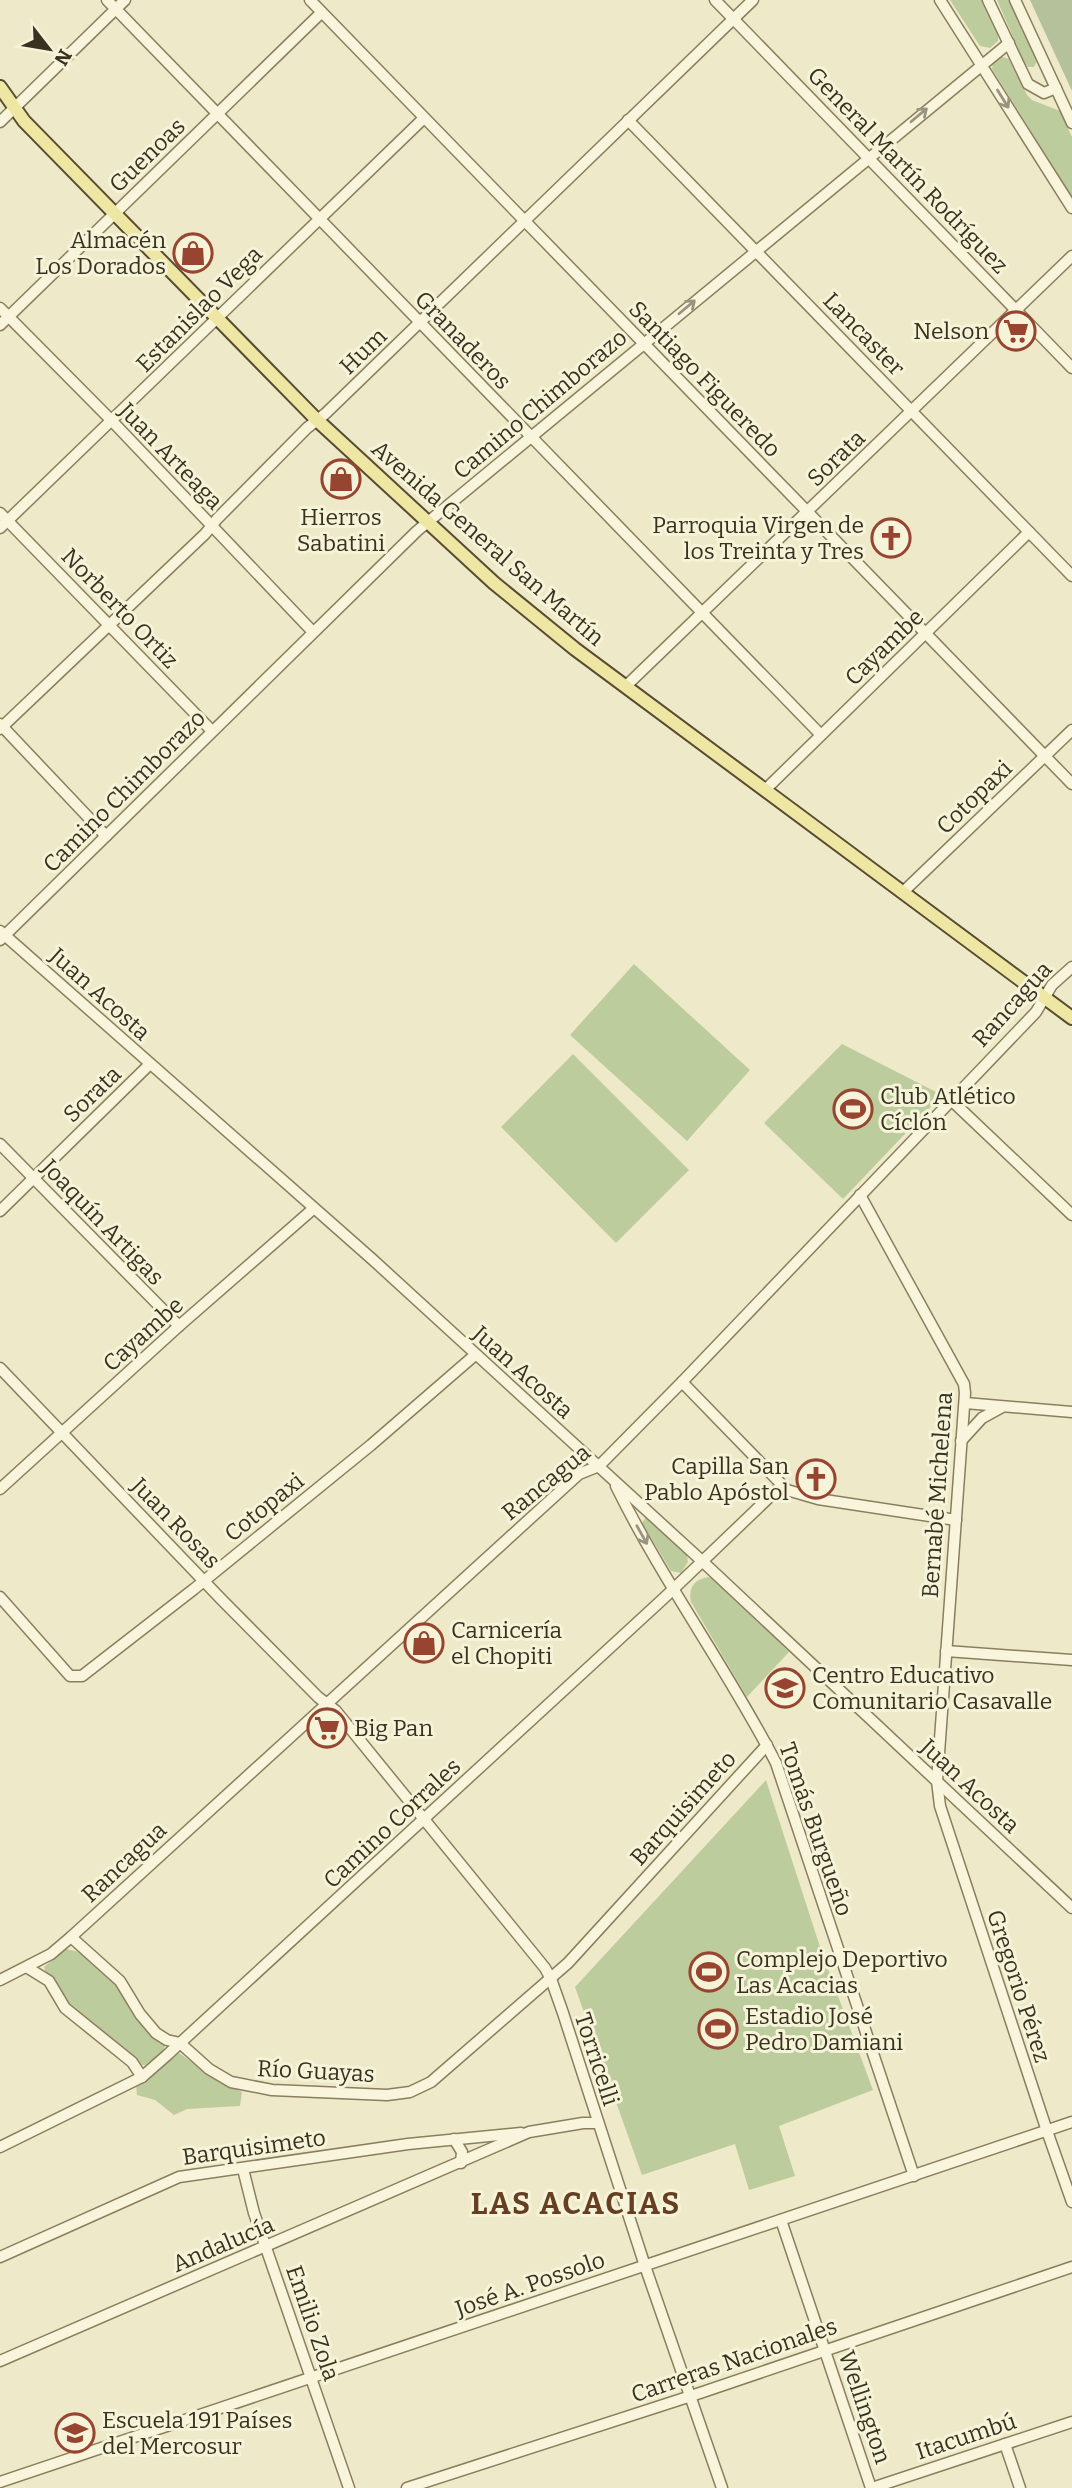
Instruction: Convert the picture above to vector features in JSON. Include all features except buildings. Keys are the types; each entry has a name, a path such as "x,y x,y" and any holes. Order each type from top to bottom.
{"main road":[{"name":"Avenida General San Martín","path":"0,88 14,109 216,320 317,420 494,583 626,687 1072,1018"}],"street":[{"name":"Granaderos","path":"107,0 821,735"},
{"path":"0,122 125,0"},
{"name":"Santiago Figueredo","path":"310,0 1072,784"},
{"name":"General Martín Rodríguez","path":"715,0 1072,368"},
{"name":"Hum","path":"1,726 753,0"},
{"path":"940,0 1072,208"},
{"path":"988,0 1028,84 1044,93 1056,88"},
{"path":"1015,0 1072,123"},
{"name":"Guenoas","path":"4,321 321,13"},
{"name":"Camino Chimborazo","path":"2,935 427,523 1009,43"},
{"name":"Estanislao Vega","path":"3,521 112,421 424,118"},
{"name":"Lancaster","path":"628,120 1072,576"},
{"name":"Sorata","path":"626,687 1072,256"},
{"name":"Juan Arteaga","path":"0,309 4,321 112,421 313,632"},
{"name":"Norberto Ortiz","path":"3,521 109,624 212,731"},
{"name":"Cayambe","path":"766,789 1029,532"},
{"path":"1,726 106,836"},
{"name":"Cotopaxi","path":"903,892 1072,730"},
{"name":"Juan Acosta","path":"2,935 372,1259 702,1561 1072,1908"},
{"name":"Rancagua","path":"0,1980 28,1968 71,1937 579,1474 599,1466 1036,1012 1052,985 1072,967"},
{"name":"Sorata","path":"0,1211 150,1064"},
{"path":"950,1099 1072,1215"},
{"name":"Joaquín Artigas","path":"0,1144 179,1326"},
{"name":"Bernabé Michelena","path":"859,1195 961,1377 965,1393 937,1781"},
{"name":"Cayambe","path":"0,1489 179,1326 313,1209"},
{"name":"Cotopaxi","path":"0,1597 70,1675 78,1677 85,1674 371,1445 475,1355"},
{"name":"Juan Rosas","path":"0,1368 204,1581 326,1703"},
{"path":"682,1382 781,1486 794,1493 956,1520"},
{"path":"964,1403 1072,1412"},
{"path":"961,1441 982,1418 1003,1406"},
{"name":"Tomás Burgueño","path":"613,1480 673,1590 776,1763 914,2176"},
{"name":"Camino Corrales","path":"0,2147 142,2077 673,1590 781,1486"},
{"path":"946,1651 1072,1660"},
{"name":"Torricelli","path":"326,1703 336,1711 536,1955 551,1979 645,2266 722,2488"},
{"name":"Barquisimeto","path":"410,2092 431,2082 551,1979 767,1745"},
{"name":"Gregorio Pérez","path":"937,1781 940,1806 1046,2131 1072,2202"},
{"name":"Río Guayas","path":"71,1937 120,1981 140,2014 156,2033 167,2040 180,2043 219,2076 245,2086 272,2090 387,2095 410,2092"},
{"path":"28,1968 49,1981 65,2008 132,2062 142,2077"},
{"name":"José A. Possolo","path":"0,2482 1072,2122"},
{"name":"Andalucía","path":"0,2361 529,2132 597,2123"},
{"name":"Barquisimeto","path":"0,2257 169,2180 454,2139 529,2132"},
{"path":"454,2139 462,2152 461,2163"},
{"name":"Emilio Zola","path":"243,2169 244,2180 349,2488"},
{"name":"Wellington","path":"781,2220 872,2488"},
{"name":"Carreras Nacionales","path":"407,2488 691,2396 1072,2267"},
{"name":"Itacumbú","path":"872,2488 1072,2422"},
{"path":"1005,2444 1020,2488"}],"green space":[{"path":"950,0 983,0 998,32 998,41 990,48 980,46"},
{"path":"997,0 1009,0 1037,61 1034,67 1028,67 1024,62"},
{"path":"1030,0 1072,0 1072,91"},
{"path":"1000,56 1009,59 1032,100 1060,111 1072,137 1072,197 992,69 993,61"},
{"path":"634,964 750,1070 687,1141 570,1035"},
{"name":"Club Atlético Cíclón","path":"842,1044 942,1095 843,1199 764,1123"},
{"path":"573,1054 689,1170 616,1243 501,1127"},
{"path":"646,1517 687,1555 688,1562 681,1573 671,1571 642,1523"},
{"path":"709,1577 789,1652 747,1697 691,1602 690,1592 693,1585"},
{"name":"Complejo Deportivo Las Acacias","path":"766,1780 822,1953 873,2090 779,2126 795,2176 749,2190 735,2144 642,2175 575,1987"},
{"path":"66,1949 84,1953 121,1990 134,2016 165,2046 163,2052 142,2065 68,2005 60,1987 46,1973 44,1967"},
{"path":"179,2053 217,2080 242,2092 240,2106 187,2109 174,2115 155,2100 137,2095 136,2085"}],"place":[{"name":"Almacén Los Dorados","path":"193,253"},
{"name":"Nelson","path":"1016,331"},
{"name":"Hierros Sabatini","path":"341,479"},
{"name":"Parroquia Virgen de los Treinta y Tres","path":"891,538"},
{"name":"Club Atlético Cíclón","path":"853,1109"},
{"name":"Capilla San Pablo Apóstol","path":"816,1479"},
{"name":"Carnicería el Chopiti","path":"424,1643"},
{"name":"Centro Educativo Comunitario Casavalle","path":"785,1688"},
{"name":"Big Pan","path":"327,1728"},
{"name":"Complejo Deportivo Las Acacias","path":"709,1972"},
{"name":"Estadio José Pedro Damiani","path":"718,2029"},
{"name":"Escuela 191 Países del Mercosur","path":"75,2433"}],"district":[{"name":"LAS ACACIAS","path":"576,2204"}]}
